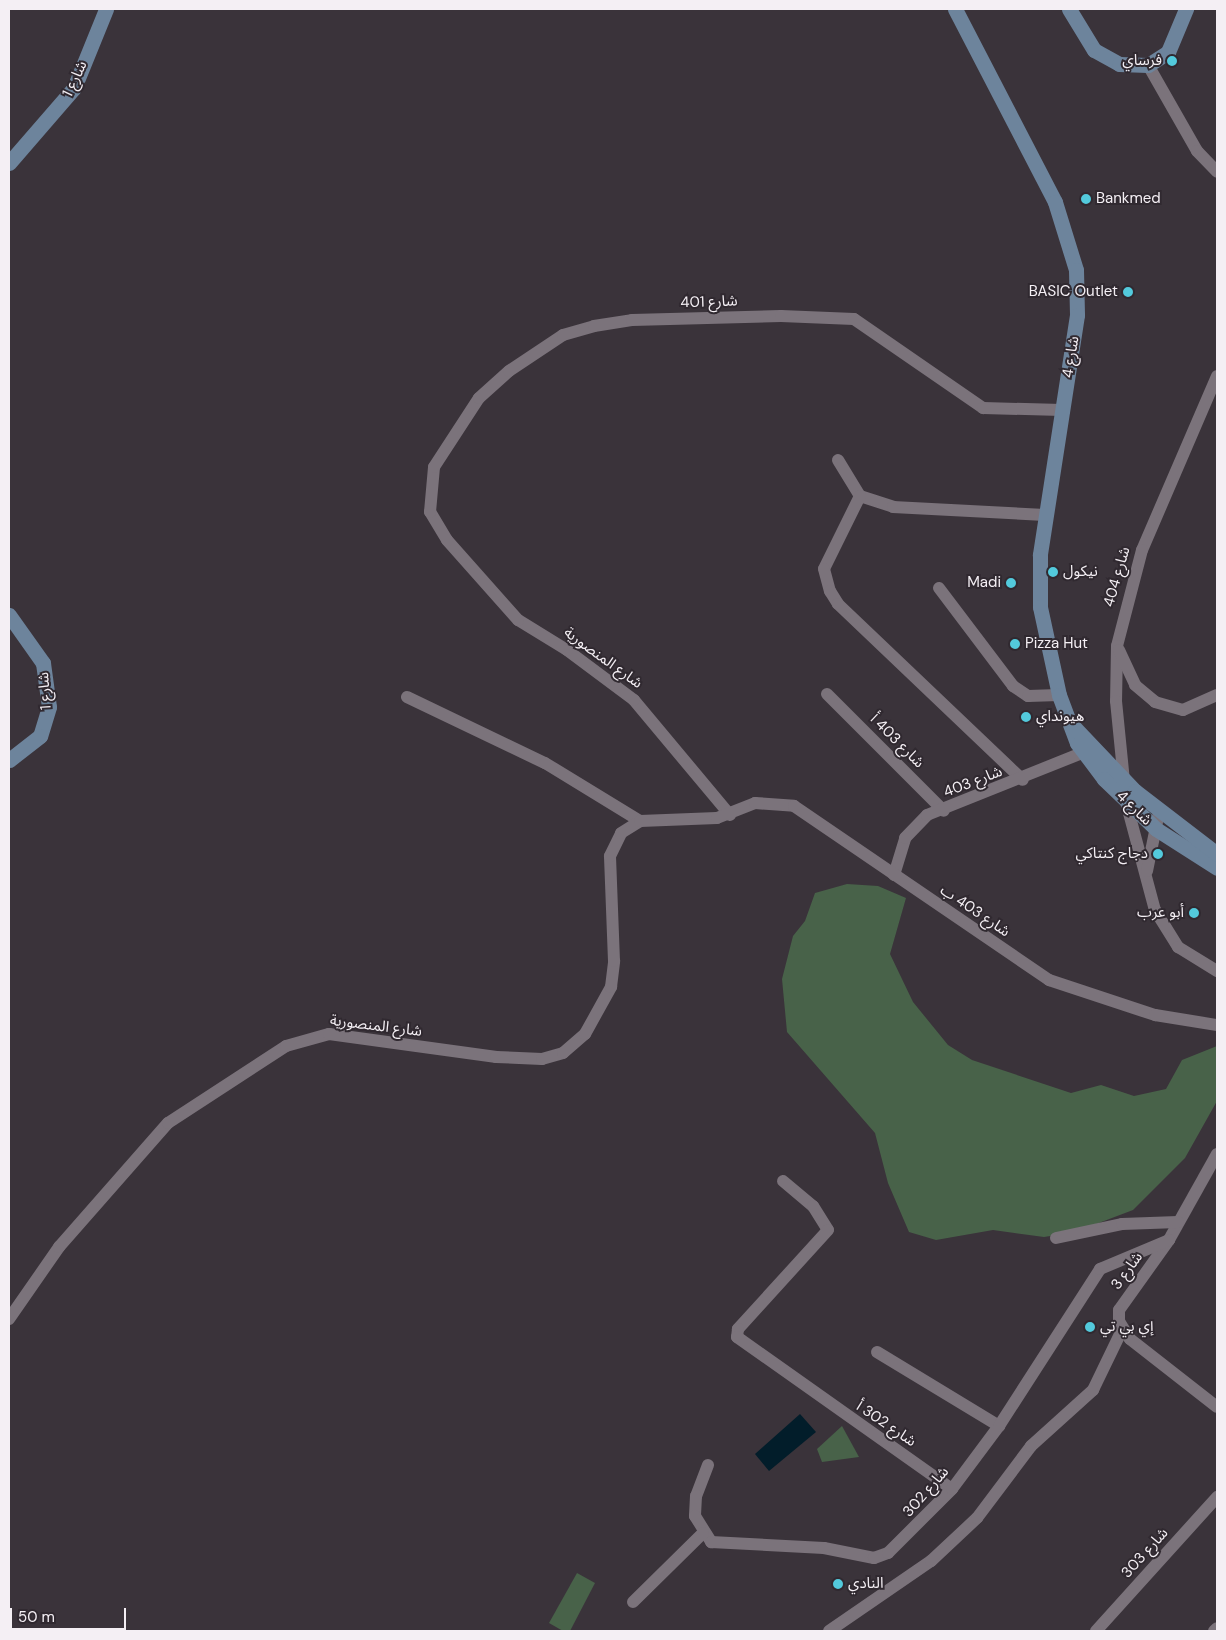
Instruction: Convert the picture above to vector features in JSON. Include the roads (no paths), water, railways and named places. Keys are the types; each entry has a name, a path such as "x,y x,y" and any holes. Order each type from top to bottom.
{"main road":[{"name":"شارع 1","path":"9,163 74,88 106,9"},
{"name":"شارع 4","path":"955,9 1024,136 1067,237 1076,270 1077,316 1045,514 1040,608 1059,695 1073,726 1126,802 1156,829 1217,868"},
{"path":"1068,9 1094,50 1119,64 1148,64 1168,52 1186,9"},
{"name":"شارع 1","path":"9,615 43,663 49,708 40,736 9,760"},
{"name":"شارع 4","path":"1088,749 1159,812 1217,854"}],"street":[{"path":"1148,64 1197,151 1217,172"},
{"name":"شارع 401","path":"430,512 434,467 480,398 510,371 563,335 594,326 741,317 854,319 983,408 1062,410"},
{"name":"شارع 404","path":"1126,802 1128,784 1116,701 1117,646 1147,536 1217,376"},
{"path":"838,460 860,496 892,506 1045,514"},
{"path":"860,496 824,569 830,591 838,604 1023,780"},
{"name":"شارع المنصورية","path":"430,512 448,540 518,620 568,650 634,700 730,815"},
{"path":"939,588 1013,686 1028,696 1059,695"},
{"path":"1117,646 1135,685 1155,702 1183,710 1217,695"},
{"name":"شارع 403 أ","path":"827,694 944,811"},
{"path":"407,697 545,763 640,822"},
{"name":"شارع 403","path":"894,875 900,849 915,823 1023,780 1088,749"},
{"path":"1126,802 1155,910 1178,946 1217,971"},
{"name":"شارع 403 ب","path":"730,815 755,803 794,806 1049,980 1155,1016 1217,1025"},
{"path":"1146,873 1159,812"},
{"name":"شارع المنصورية","path":"9,1319 59,1246 168,1123 286,1046 329,1034 496,1058 542,1059 564,1053 584,1034 610,987 614,962 610,856 621,833 640,822 730,815"},
{"name":"شارع 3","path":"1122,1330 1119,1310 1169,1240 1217,1154"},
{"name":"شارع 302 أ","path":"783,1181 813,1206 828,1230 738,1329 737,1337 801,1386 952,1489"},
{"path":"1056,1238 1122,1224 1178,1222"},
{"name":"شارع 302","path":"703,1533 711,1542 725,1546 824,1548 874,1558 904,1540 952,1489 999,1426 1100,1269 1169,1240"},
{"path":"829,1631 931,1561 977,1518 1031,1446 1093,1390 1122,1330 1217,1407"},
{"path":"877,1352 999,1426"},
{"path":"633,1602 703,1533 695,1516 696,1496 708,1465"},
{"name":"شارع 303","path":"1096,1631 1217,1497"},
{"path":"1214,1631 1217,1628"}],"water":[{"path":"800,1414 816,1432 769,1471 755,1454"}],"place":[{"name":"فرساي","path":"1172,61"},
{"name":"Bankmed","path":"1086,199"},
{"name":"BASIC Outlet","path":"1128,292"},
{"name":"نيكول","path":"1053,572"},
{"name":"Madi","path":"1011,583"},
{"name":"Pizza Hut","path":"1015,644"},
{"name":"هيونداي","path":"1026,717"},
{"name":"دجاج كنتاكي","path":"1158,854"},
{"name":"أبو عرب","path":"1194,913"},
{"name":"إي بي تي","path":"1090,1327"},
{"name":"النادي","path":"838,1584"}]}
